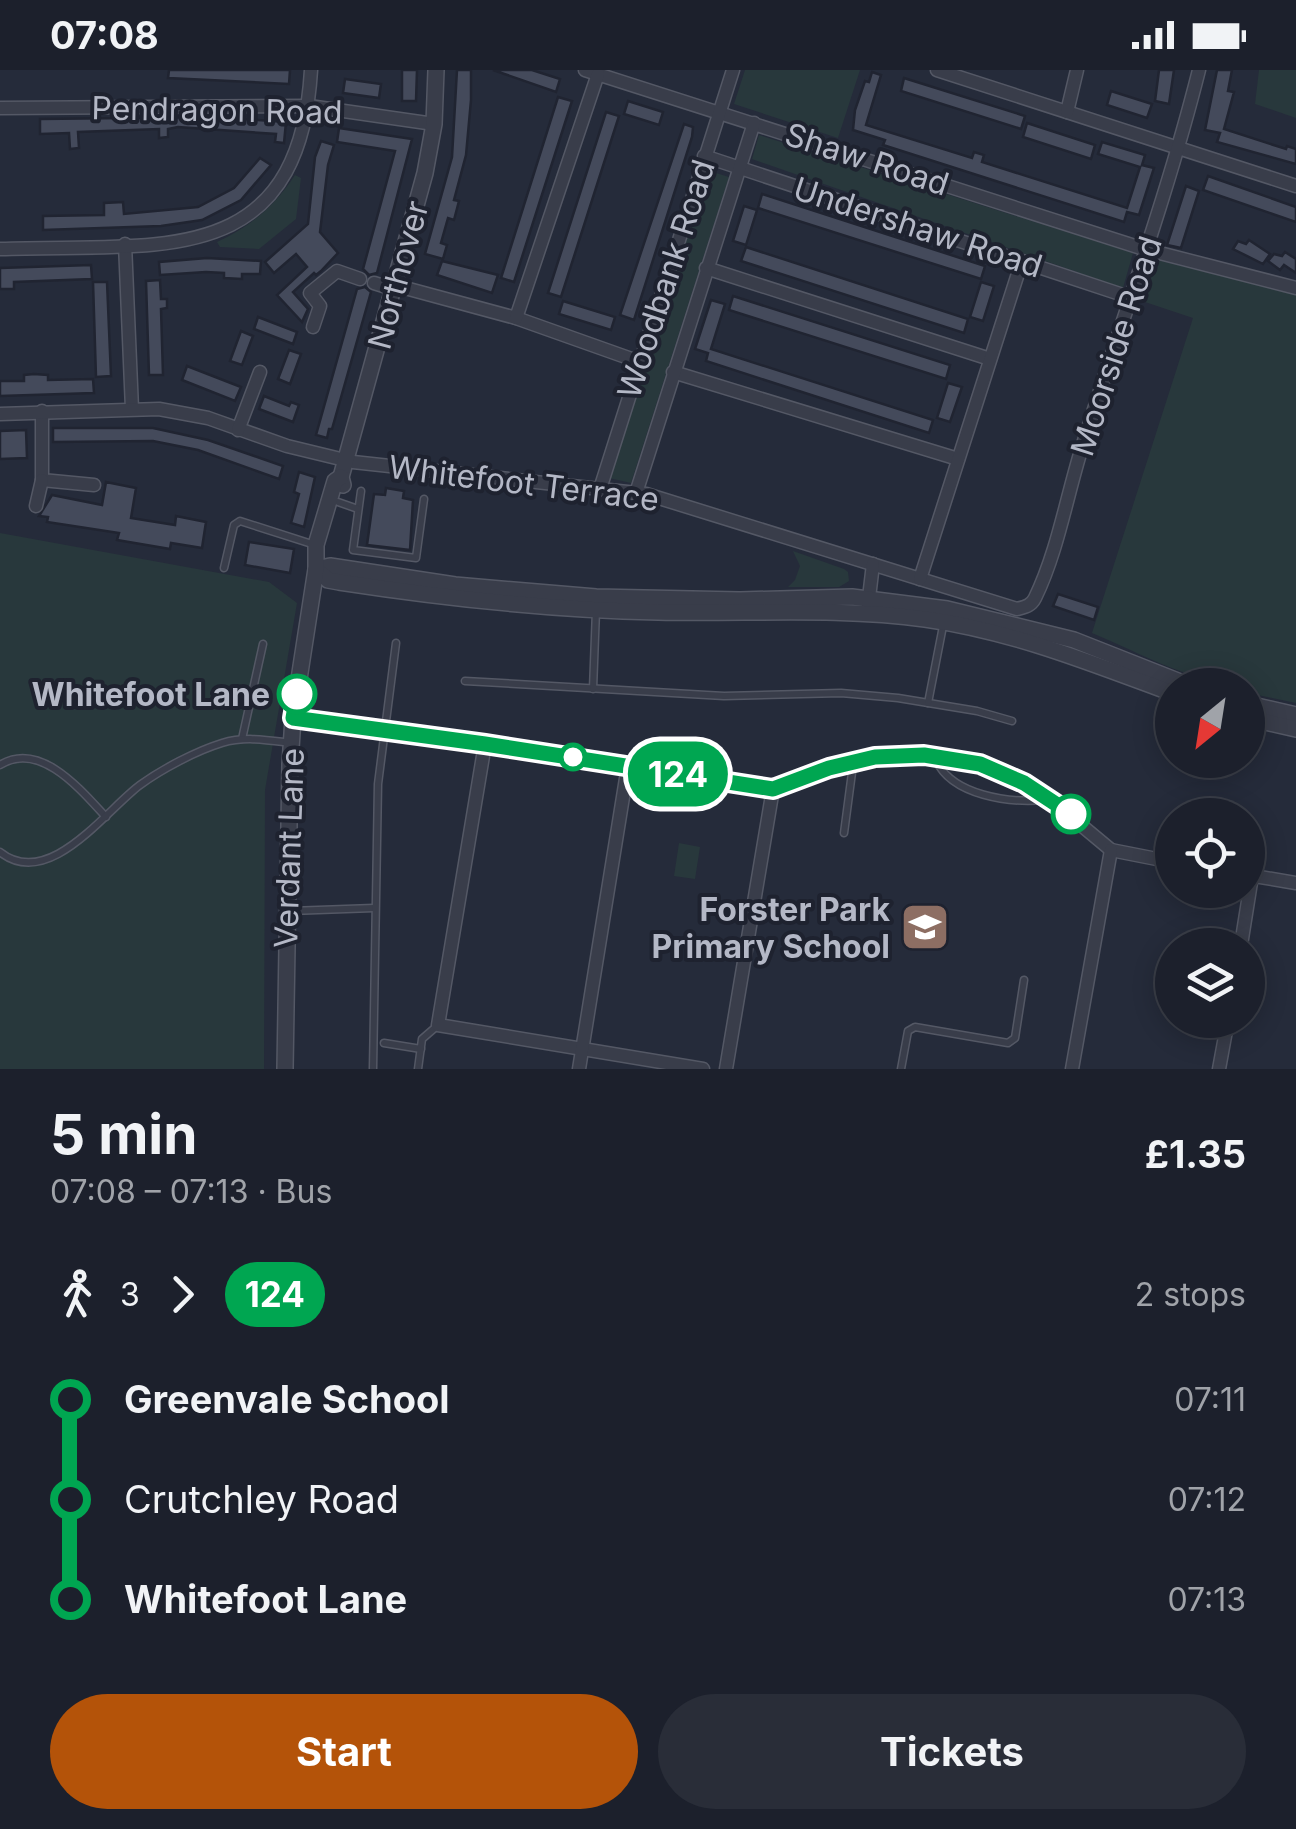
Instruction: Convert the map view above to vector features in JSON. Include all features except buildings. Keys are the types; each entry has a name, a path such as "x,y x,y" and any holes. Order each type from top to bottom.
{"street":[{"path":"0,248 164,244 213,235 240,221 274,192 290,168 303,136 311,70"},
{"name":"Northover","path":"316,570 324,556 343,484 343,469 426,173 434,124 436,70"},
{"name":"Woodbank Road","path":"600,488 732,70"},
{"path":"939,70 1296,186"},
{"path":"1068,112 1077,70"},
{"name":"Moorside Road","path":"1016,609 1033,602 1148,250 1199,70"},
{"path":"516,318 592,72"},
{"name":"Shaw Road","path":"592,72 1148,250 1296,288"},
{"name":"Pendragon Road","path":"0,108 309,106 434,124"},
{"name":"Woodbank Road","path":"636,492 754,123"},
{"name":"Undershaw Road","path":"704,156 1132,298"},
{"path":"125,244 132,409"},
{"path":"920,579 1022,261"},
{"path":"706,268 990,359"},
{"path":"313,328 320,306 310,294 336,271 516,318 640,362"},
{"path":"238,430 260,372"},
{"path":"673,372 958,459"},
{"name":"Whitefoot Terrace","path":"0,414 132,409 185,413 343,469 636,492 1016,609"},
{"path":"36,506 42,480 42,411"},
{"name":"Northover","path":"316,570 316,545 335,481 343,469"},
{"path":"42,480 94,485"},
{"path":"868,606 873,564"},
{"path":"316,570 330,566 596,603"},
{"path":"316,570 328,580 402,592 596,603 948,609 1155,674"},
{"name":"Verdant Lane","path":"285,1069 293,718 316,570"},
{"path":"868,606 1042,637 1155,686"},
{"path":"1265,708 1296,716"},
{"path":"293,718 773,789 829,768 875,757 935,757 980,764 1024,783 1050,800 1111,850 1155,859"},
{"path":"1265,722 1296,730"},
{"path":"485,744 438,1025 703,1069"},
{"path":"579,1069 628,766"},
{"path":"726,1069 773,789"},
{"path":"1072,1069 1111,850"},
{"path":"1265,879 1296,884"},
{"path":"1219,1069 1225,1038"}],"lane":[{"path":"361,491 353,550 416,558 424,500"},
{"path":"338,502 358,509"},
{"path":"224,568 234,525 240,521 316,545"},
{"path":"402,578 406,557"},
{"path":"593,689 596,603"},
{"path":"928,703 944,622"},
{"path":"373,1069 378,784 396,643"},
{"path":"242,739 263,644"},
{"path":"465,681 724,696 841,693 928,703 1012,721"},
{"path":"0,852 22,862 78,843 140,784 212,747 242,739 292,743"},
{"path":"0,765 26,756 37,760 81,790 106,818"},
{"path":"935,757 941,770 965,788 1014,800 1050,800"},
{"path":"844,833 854,762"},
{"path":"288,911 374,908"},
{"path":"902,1069 908,1030 915,1027 1008,1042 1014,1038 1024,980"},
{"path":"418,1069 422,1039 438,1025"},
{"path":"384,1043 421,1050"}],"shaded area":[{"path":"745,70 860,70 838,138 734,104"},
{"path":"1259,70 1296,70 1296,118 1255,104"},
{"path":"759,135 1133,253 1123,288 752,159"},
{"path":"706,170 729,177 631,483 609,478"},
{"path":"295,175 301,178 296,219 259,249 220,247 217,242 261,214"},
{"path":"1157,260 1296,294 1296,703 1265,697 1265,668 1173,668 1092,633 1193,318 1142,301"},
{"path":"0,533 269,582 297,603 265,790 264,1069 0,1069"},
{"path":"793,551 844,569 849,581 839,587 788,587 800,566"},
{"path":"679,843 700,847 695,879 674,876"}],"bus line":[{"name":"124","path":"297,694 293,718 773,789 829,768 875,757 924,755 980,764 1024,783 1071,814"}],"place":[{"name":"Whitefoot Lane","path":"297,694"},
{"name":"Forster Park Primary School","path":"925,927"}]}
